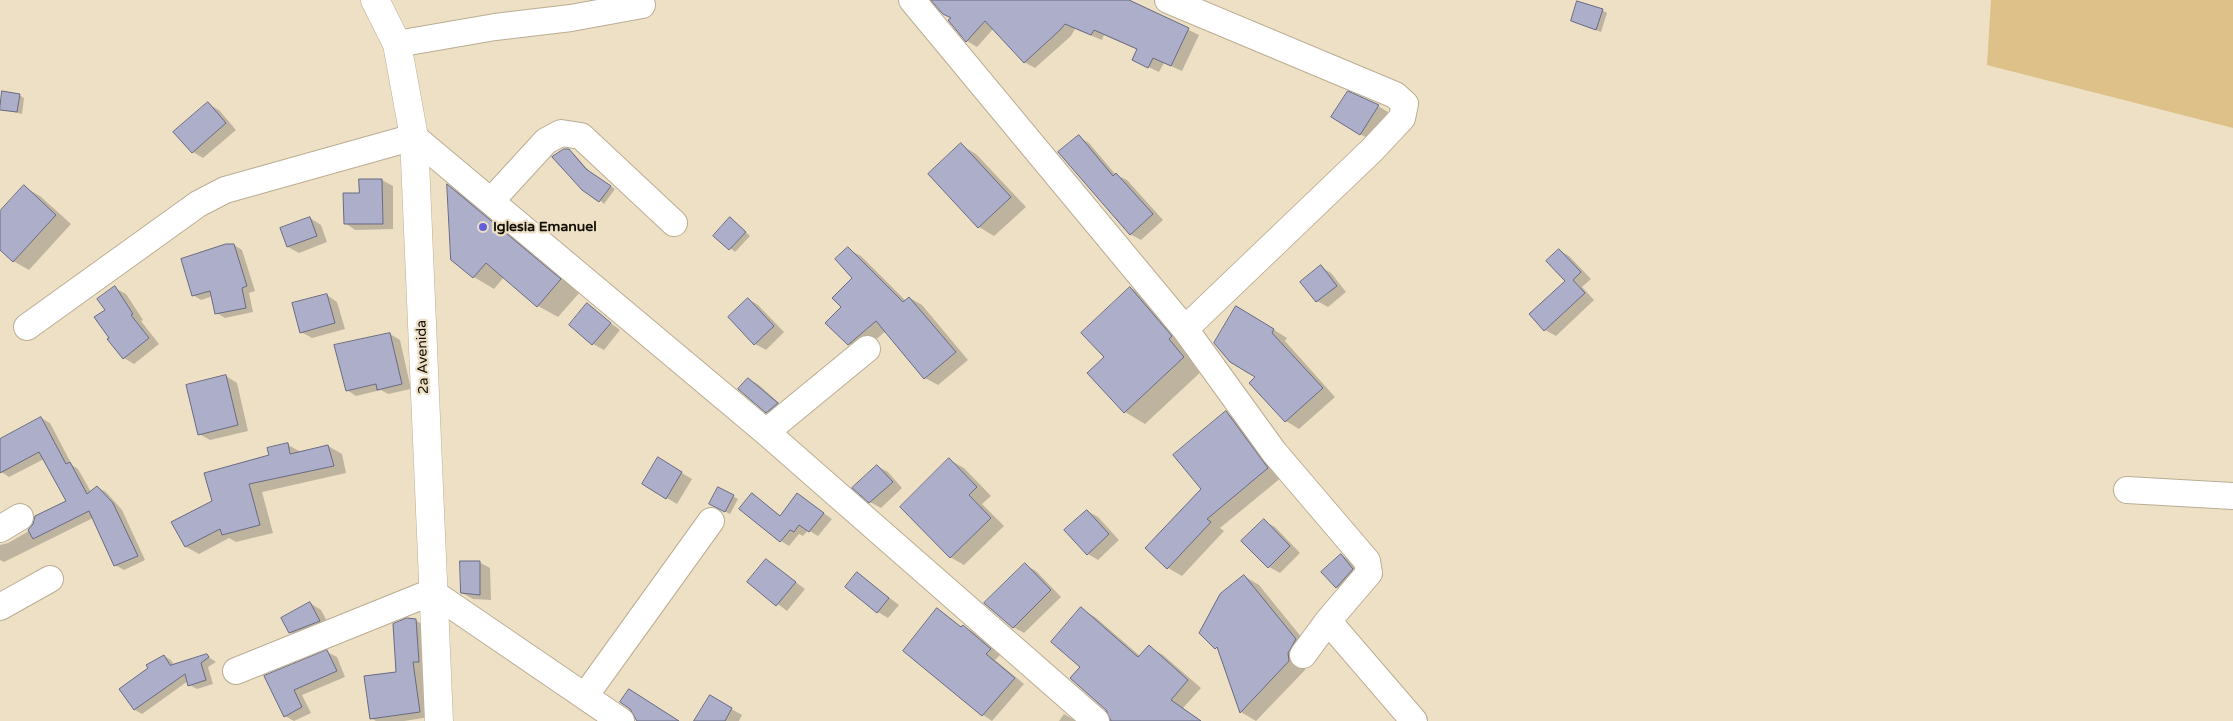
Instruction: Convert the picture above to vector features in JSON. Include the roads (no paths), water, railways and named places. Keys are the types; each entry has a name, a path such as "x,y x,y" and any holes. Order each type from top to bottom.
{"street":[{"name":"2a Avenida","path":"374,0 397,44 414,137 438,721"},
{"path":"912,0 1186,329 1274,452 1367,561 1369,573 1303,655"},
{"path":"1168,0 1395,95 1405,104 1402,118 1372,150 1186,329"},
{"path":"397,44 642,5"},
{"path":"491,202 546,141 561,133 580,136 674,223"},
{"path":"27,327 198,204 225,190 414,137 766,432 1096,721"},
{"path":"766,432 867,349"},
{"path":"2127,490 2233,496"},
{"path":"585,696 711,521"},
{"path":"0,607 50,579"},
{"path":"236,671 432,592 621,721"},
{"path":"1328,622 1414,721"}],"place":[{"name":"Iglesia Emanuel","path":"483,227"}]}
